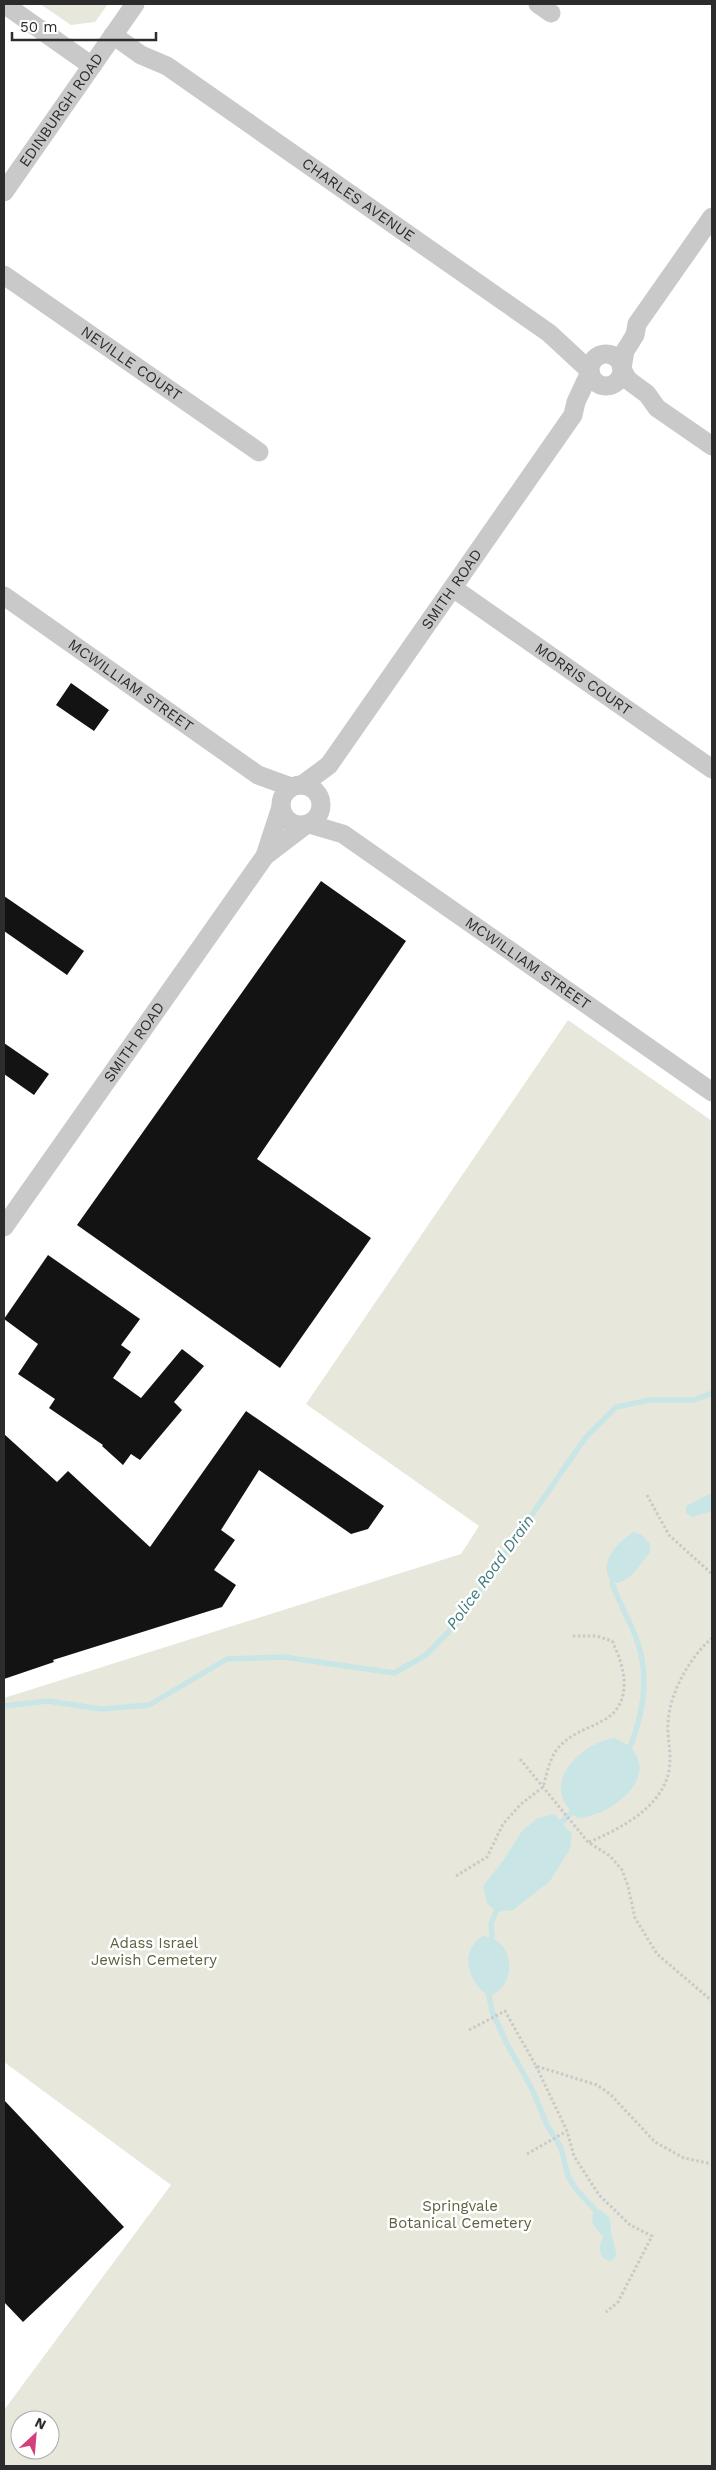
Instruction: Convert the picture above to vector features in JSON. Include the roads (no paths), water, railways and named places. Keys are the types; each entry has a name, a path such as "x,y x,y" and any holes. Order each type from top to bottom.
{"street":[{"path":"4,4 92,66"},
{"name":"EDINBURGH ROAD","path":"4,192 135,4"},
{"name":"CHARLES AVENUE","path":"117,30 141,54 167,66 549,333 595,363"},
{"name":"SMITH ROAD","path":"622,369 625,351 635,335 637,324 712,217"},
{"name":"NEVILLE COURT","path":"4,275 259,452"},
{"name":"SMITH ROAD","path":"320,802 329,765 573,415 576,402 595,363 615,344 626,329 637,324"},
{"path":"657,408 647,394 628,380 614,356 595,363 598,384 621,390 641,403 657,408 712,446"},
{"path":"608,386 620,379 622,369"},
{"name":"SMITH ROAD","path":"573,415 584,409 593,398 608,386"},
{"name":"MORRIS COURT","path":"453,588 712,768"},
{"name":"MCWILLIAM STREET","path":"4,596 258,775 297,786"},
{"name":"SMITH ROAD","path":"297,786 329,765"},
{"name":"MCWILLIAM STREET","path":"258,775 280,806"},
{"path":"297,786 312,789 320,802 317,817 308,824 301,825 289,821 284,817 280,806 283,794 297,786"},
{"name":"MCWILLIAM STREET","path":"320,802 343,834"},
{"name":"SMITH ROAD","path":"265,856 280,806"},
{"name":"SMITH ROAD","path":"4,1227 265,856 308,824"},
{"name":"MCWILLIAM STREET","path":"308,824 343,834 712,1092"}],"water":[{"path":"712,1493 712,1511 692,1517 686,1513 686,1506"},
{"path":"634,1532 642,1535 650,1544 650,1552 629,1577 624,1581 612,1583 607,1568 611,1554 621,1541"},
{"path":"615,1738 631,1749 639,1761 639,1774 633,1787 622,1799 608,1808 593,1815 577,1818 566,1805 561,1792 566,1770 574,1760 593,1745"},
{"path":"554,1814 572,1834 570,1849 550,1881 513,1910 496,1912 487,1903 483,1886 503,1861 522,1831 538,1818"},
{"path":"483,1936 494,1939 502,1945 509,1963 509,1973 505,1983 498,1991 489,1996 475,1983 469,1966 471,1949 475,1942"},
{"path":"595,2210 605,2213 610,2220 616,2256 611,2262 603,2258 599,2248 603,2237 592,2222"}],"waterway":[{"name":"Police Road Drain","path":"4,1706 48,1701 101,1709 149,1705 227,1659 284,1657 394,1673 426,1655 456,1624 586,1437 616,1407 650,1400 694,1400 712,1393"},
{"path":"612,1583 635,1635 643,1663 642,1706 630,1747"},
{"path":"562,1822 572,1812"},
{"path":"492,1936 491,1924 496,1912"},
{"path":"489,1996 492,2011 506,2042 532,2089 547,2125 561,2148 568,2176 576,2189 595,2210"}],"park label":[{"name":"Adass Israel Jewish Cemetery","path":"154,1952"},
{"name":"Springvale Botanical Cemetery","path":"460,2214"}]}
